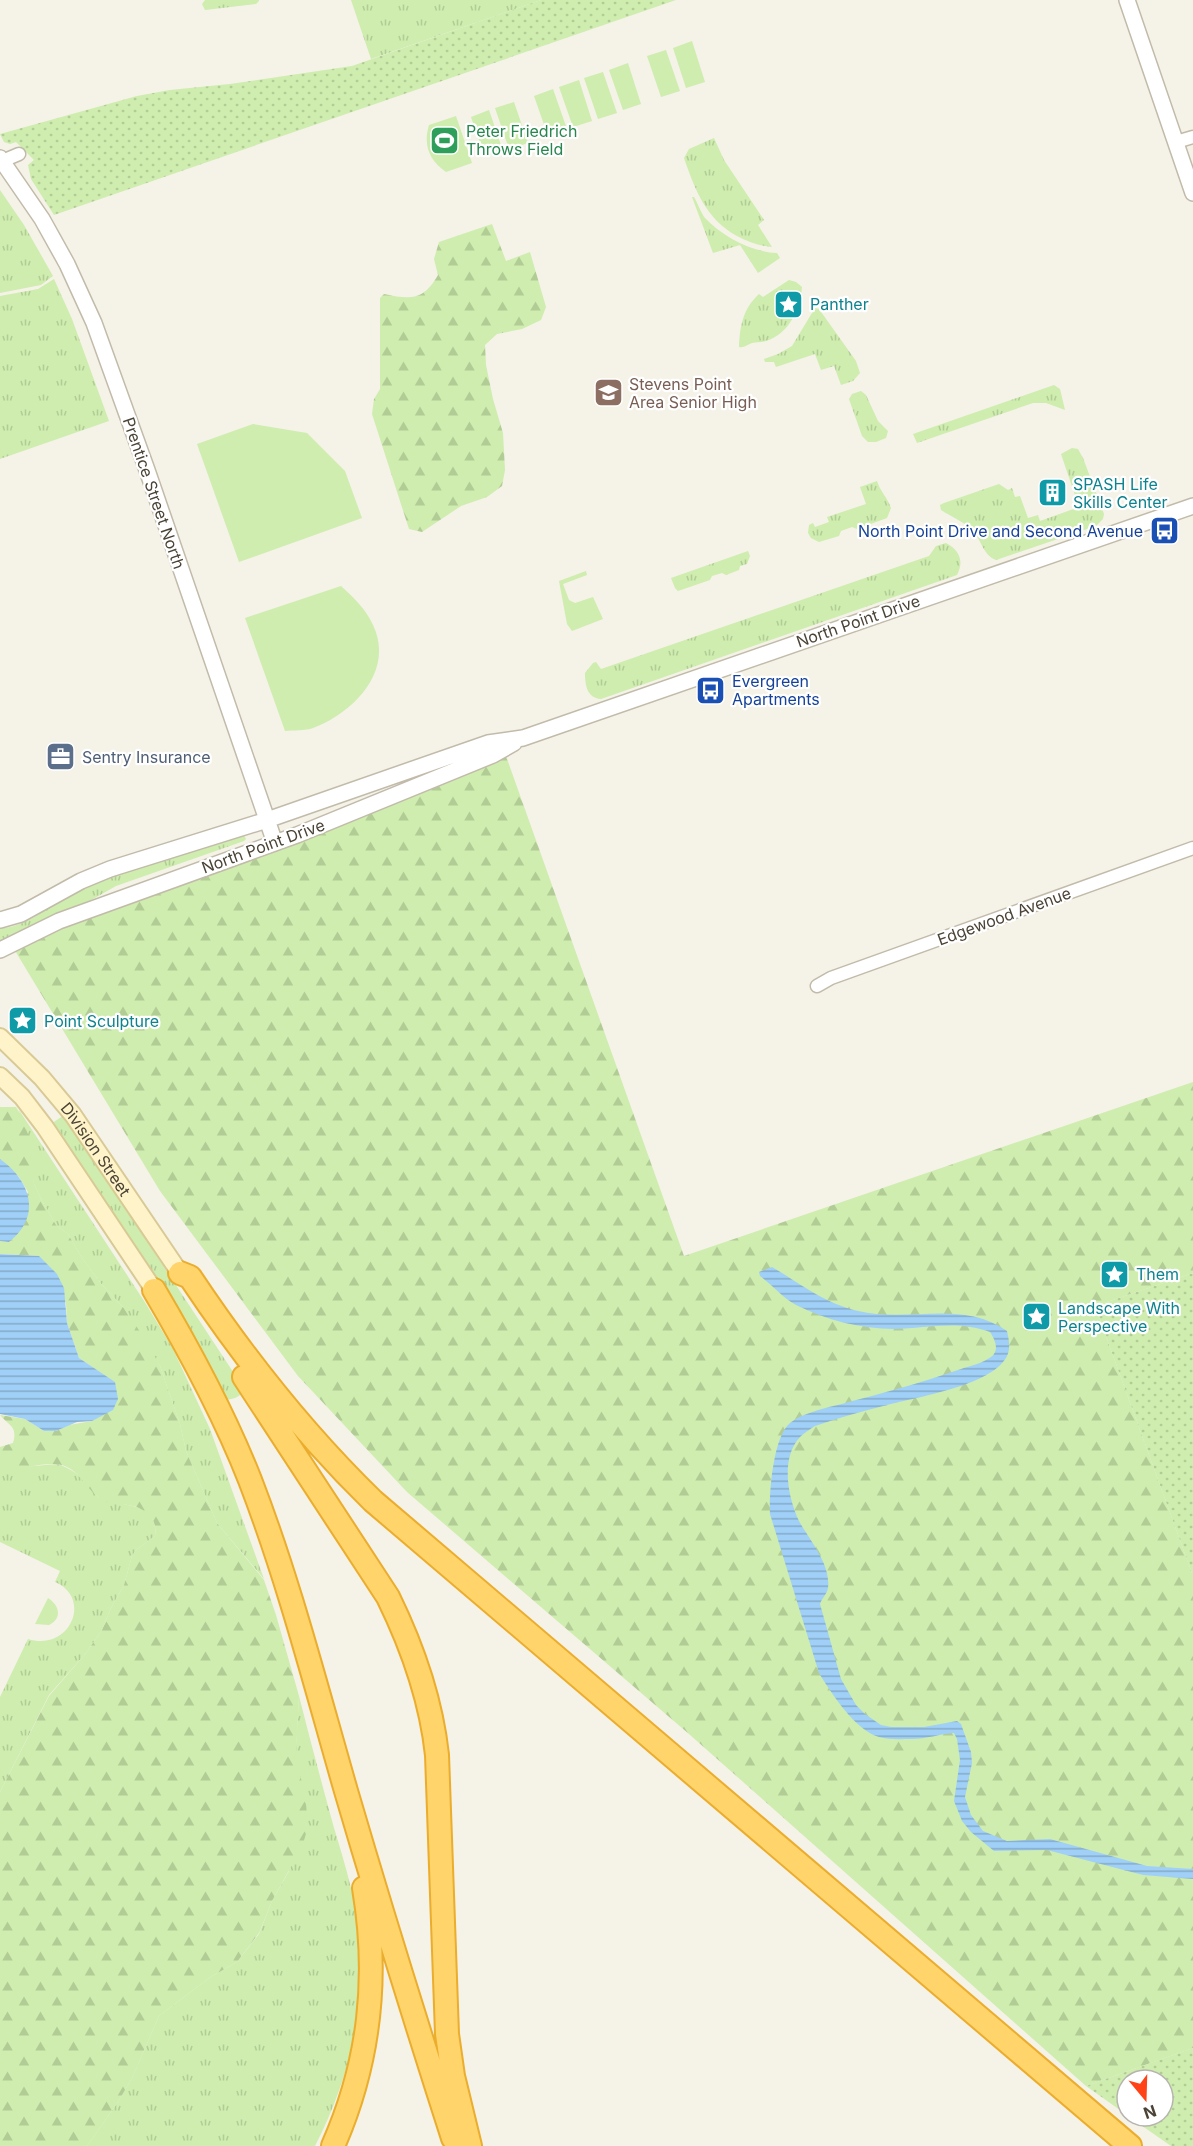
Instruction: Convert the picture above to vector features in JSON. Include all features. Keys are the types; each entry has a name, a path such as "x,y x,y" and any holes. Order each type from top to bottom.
{"highway":[{"path":"180,1273 182,1282 388,1597 413,1651 434,1727 438,1778 447,2034 453,2076 470,2146"},
{"path":"180,1273 190,1277 230,1337 273,1392 336,1464 373,1501 1130,2146"},
{"path":"154,1290 203,1377 253,1489 288,1591 352,1810 456,2146"},
{"path":"333,2146 354,2089 364,2050 371,1996 371,1941 363,1884 352,1839 352,1810"}],"main road":[{"name":"Division Street","path":"0,1036 42,1078 73,1115 180,1273"},
{"name":"Division Street","path":"0,1076 22,1097 45,1126 154,1290"}],"street":[{"path":"1127,0 1193,193"},
{"path":"1176,142 1193,137"},
{"path":"1,160 19,154"},
{"name":"Prentice Street North","path":"1,160 42,219 67,264 94,323 275,843"},
{"name":"North Point Drive","path":"0,920 21,914 81,881 110,869 267,820 488,743 523,738 1193,506"},
{"name":"North Point Drive","path":"0,950 59,921 275,843 494,755 523,738"},
{"name":"Edgewood Avenue","path":"817,986 831,978 1193,848"}],"green space":[{"path":"205,0 259,1 256,4 205,10 202,4"},
{"path":"351,0 541,0 371,59"},
{"path":"541,0 676,0 54,215 31,179 28,165 34,160 16,142 10,144 4,142 0,134 137,96 352,66"},
{"path":"692,41 705,82 686,88 673,48"},
{"path":"666,50 680,91 661,97 647,56"},
{"path":"628,63 641,104 623,110 609,70"},
{"path":"603,72 617,113 598,119 584,78"},
{"path":"579,80 592,121 573,127 559,87"},
{"path":"553,89 567,129 548,136 534,96"},
{"path":"514,102 528,143 509,149 495,108"},
{"path":"489,110 503,151 485,157 471,117"},
{"name":"Peter Friedrich Throws Field","path":"456,116 472,163 446,172 435,162 429,152 427,132 429,125"},
{"path":"714,138 724,160 764,220 758,225 772,247 749,242 726,229 717,221 697,192 684,158 689,149"},
{"path":"0,190 24,225 53,276 41,285 0,293"},
{"path":"692,197 705,218 720,231 758,250 777,253 780,258 758,273 740,245 713,253"},
{"path":"492,224 506,261 530,252 546,307 541,320 522,329 497,334 485,345 486,365 503,433 505,470 502,486 487,497 461,506 422,532 409,529 372,414 374,399 380,389 380,298 384,294 409,297 422,294 438,275 434,259 439,242"},
{"path":"54,279 72,319 109,421 0,459 0,296 38,289"},
{"path":"789,280 802,287 796,312 787,327 774,338 739,347 743,318 749,306 759,294 763,297"},
{"path":"815,308 819,309 856,361 860,373 853,381 841,385 834,366 821,370 815,354 776,367 774,362 765,362 764,359 792,346"},
{"path":"1054,385 1060,389 1065,410 1046,403 1033,403 917,443 913,434"},
{"path":"861,391 866,395 878,421 888,431 886,438 868,442 862,436 849,399 852,394"},
{"path":"253,424 307,433 345,471 362,518 239,562 197,444"},
{"path":"1072,448 1078,449 1083,458 1104,514 1103,519 1096,526 996,560 988,555 969,527 941,510 940,505 944,503 999,484 1008,490 1012,488 1015,497 1020,496 1028,518 1038,515 1040,521 1079,507 1061,454"},
{"path":"877,481 891,508 887,518 857,529 852,527 841,531 839,536 819,542 811,538 808,533 809,525 813,523 815,527 829,522 827,517 866,504 860,487"},
{"path":"946,543 955,549 959,557 960,566 957,575 601,699 593,696 588,690 585,673 593,663 596,662 601,669 929,556 936,546"},
{"path":"748,551 750,556 747,564 740,566 739,570 726,575 722,573 712,576 710,580 678,591 675,588 671,578"},
{"path":"586,571 587,575 563,584 569,600 575,603 593,597 603,619 572,631 567,624 559,581"},
{"path":"341,586 355,599 373,625 378,642 379,658 374,674 355,701 328,721 313,728 285,731 245,618"},
{"path":"506,756 684,1256 1193,1082 1193,1273 1095,1306 1193,1576 1193,2048 1137,2068 1115,2068 1115,2076 1086,2086 689,1734 407,1492 298,1376 160,1191 14,949 52,929"},
{"path":"244,835 246,839 244,841 116,886 86,903 0,942 0,928 18,925 87,886 131,869"},
{"path":"0,1107 16,1107 21,1115 28,1134 34,1184 56,1225 68,1234 102,1285 123,1307 160,1366 180,1424 186,1451 217,1523 264,1580 299,1696 296,1753 308,1827 302,1847 272,1901 259,1933 237,1962 209,1978 159,2016 132,2078 87,2146 0,2146 0,1792 49,1696 86,1653 102,1630 124,1585 132,1556 136,1550 155,1536 155,1527 151,1517 143,1510 130,1505 104,1501 79,1476 63,1465 48,1464 0,1469 0,1447 13,1443 14,1433 12,1427 0,1415 25,1419 44,1431 56,1431 69,1425 92,1421 114,1382 79,1358 67,1323 66,1303 39,1256 0,1254 0,1241 9,1242 28,1192 19,1177 0,1159"},
{"path":"19,1110 173,1349 210,1429 264,1579 217,1523 186,1451 180,1424 160,1366 123,1307 102,1285 68,1234 56,1225 41,1199 34,1184"},
{"path":"64,1115 243,1387 243,1392 237,1397 224,1399 51,1124"},
{"path":"1193,1273 1193,1576 1095,1306"},
{"path":"57,1464 80,1476 99,1497 145,1511 151,1516 155,1536 136,1550 132,1556 124,1585 102,1630 86,1653 49,1695 0,1792 0,1697 28,1639 43,1641 55,1638 65,1631 72,1621 74,1610 73,1599 55,1582 60,1571 0,1542 0,1469"},
{"path":"48,1598 57,1608 56,1619 49,1625 35,1624"},
{"path":"299,1696 351,1887 360,1948 356,2026 345,2074 327,2122 315,2146 87,2146 132,2078 159,2016 209,1978 237,1962 259,1934 272,1901 289,1871"},
{"path":"1193,2048 1193,2146 1171,2146 1145,2128 1175,2128 1175,2068 1137,2068"},
{"path":"1115,2076 1115,2107 1086,2086"}],"water":[{"path":"0,1159 19,1178 28,1199 29,1210 26,1221 9,1242 0,1241"},
{"path":"0,1254 39,1256 57,1274 64,1288 67,1323 79,1358 115,1382 118,1399 113,1410 92,1421 77,1422 56,1431 44,1431 25,1419 0,1414"},
{"path":"772,1267 813,1292 846,1308 877,1314 972,1316 990,1321 1007,1331 1008,1334 1008,1355 997,1368 984,1376 951,1389 815,1426 794,1446 788,1467 789,1490 799,1521 819,1553 826,1570 828,1588 820,1604 841,1679 856,1705 881,1725 891,1727 924,1727 957,1721 961,1724 971,1752 972,1763 965,1797 971,1815 983,1831 1007,1841 1050,1839 1147,1866 1193,1869 1193,1879 1143,1875 1047,1850 994,1851 971,1832 962,1821 954,1801 960,1760 954,1733 917,1739 879,1737 870,1733 853,1719 830,1691 819,1673 770,1514 775,1455 783,1433 792,1421 811,1412 915,1384 980,1363 994,1354 996,1345 990,1332 978,1328 943,1326 882,1329 844,1323 819,1315 791,1302 760,1276 759,1272"}],"place":[{"name":"Peter Friedrich Throws Field","path":"445,140"},
{"name":"Panther","path":"789,304"},
{"name":"Stevens Point Area Senior High","path":"608,393"},
{"name":"SPASH Life Skills Center","path":"1052,493"},
{"name":"North Point Drive and Second Avenue","path":"1164,531"},
{"name":"Evergreen Apartments","path":"711,690"},
{"name":"Sentry Insurance","path":"61,757"},
{"name":"Point Sculpture","path":"23,1021"},
{"name":"Them","path":"1115,1274"},
{"name":"Landscape With Perspective","path":"1037,1317"}]}
